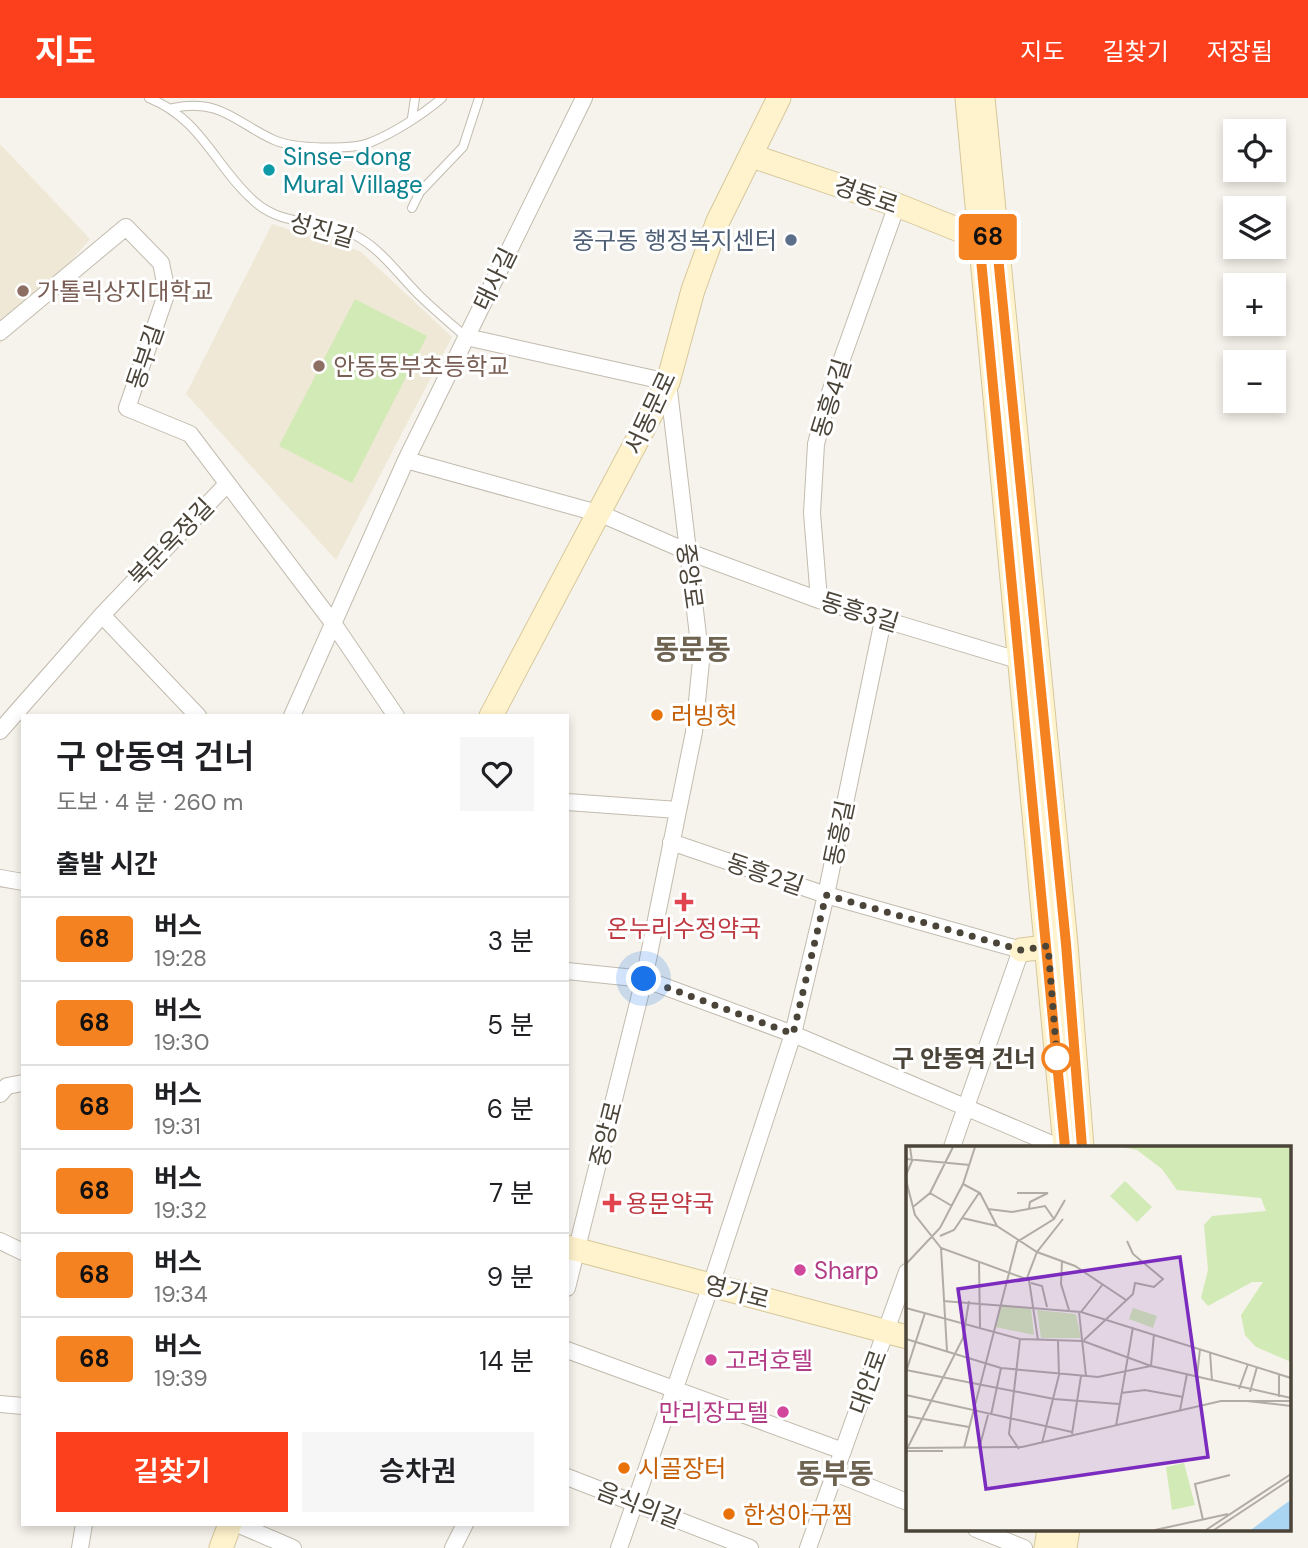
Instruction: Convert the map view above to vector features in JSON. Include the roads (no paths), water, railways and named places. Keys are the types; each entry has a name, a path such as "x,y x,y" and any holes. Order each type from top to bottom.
{"street":[{"name":"태사길","path":"293,714 406,460 584,98"},
{"name":"서동문로","path":"492,714 601,514 668,382 694,290 719,221 779,98"},
{"path":"967,98 988,237 1057,945 1082,1146"},
{"path":"983,98 988,237"},
{"name":"경동로","path":"752,156 988,237"},
{"name":"동흥4길","path":"819,600 812,513 816,444 828,398 897,205"},
{"name":"동부길","path":"0,332 126,228 161,263 167,292 127,408 190,433 227,484"},
{"path":"466,337 668,382"},
{"name":"중앙로","path":"569,1275 573,1249 644,979 694,732 701,661 668,382"},
{"path":"406,460 601,514"},
{"name":"북문옥정길","path":"0,731 102,615 227,484 333,623"},
{"name":"동흥3길","path":"601,514 686,551 819,600 1029,661"},
{"path":"102,615 196,714"},
{"name":"동흥길","path":"619,1548 711,1285 793,1034 826,895 883,620"},
{"path":"333,623 395,714"},
{"path":"569,802 678,810"},
{"name":"동흥2길","path":"671,842 826,895 1021,950"},
{"path":"0,878 21,882"},
{"path":"952,1146 1021,950 1057,945"},
{"path":"1057,945 1065,1146"},
{"path":"569,971 644,979 793,1034 1057,1146"},
{"path":"0,1094 7,1086 21,1083"},
{"path":"0,1241 21,1251"},
{"name":"영가로","path":"573,1249 897,1334"},
{"name":"대안로","path":"808,1548 843,1451 897,1334 906,1278"},
{"path":"569,1351 843,1451"},
{"path":"0,1404 21,1406"},
{"path":"835,1473 906,1502"},
{"name":"음식의길","path":"569,1478 750,1548"},
{"path":"80,1548 84,1526"},
{"path":"221,1548 229,1526"},
{"path":"242,1526 293,1548"},
{"path":"453,1548 464,1526"},
{"path":"979,1530 1024,1548"},
{"path":"1046,1548 1049,1530"},
{"path":"1065,1548 1068,1530"}],"lane":[{"name":"성진길","path":"149,98 173,108 199,133 226,170 255,202 277,218 332,228 359,237 466,337"},
{"path":"412,118 415,98"},
{"path":"173,108 192,101 212,104 274,140 298,146 367,144 442,98"},
{"path":"412,208 420,192 463,147 479,98"}],"place":[{"name":"Sinse-dong Mural Village","path":"269,170"},
{"name":"중구동 행정복지센터","path":"791,240"},
{"name":"가톨릭상지대학교","path":"23,291"},
{"name":"안동동부초등학교","path":"319,366"},
{"name":"러빙헛","path":"657,715"},
{"name":"온누리수정약국","path":"684,902"},
{"name":"구 안동역 건너","path":"1057,1058"},
{"name":"용문약국","path":"612,1203"},
{"name":"Sharp","path":"800,1270"},
{"name":"고려호텔","path":"711,1360"},
{"name":"만리장모텔","path":"783,1412"},
{"name":"시골장터","path":"624,1468"},
{"name":"한성아구찜","path":"729,1514"}],"district":[{"name":"동문동","path":"692,649"},
{"name":"동부동","path":"835,1473"}]}
